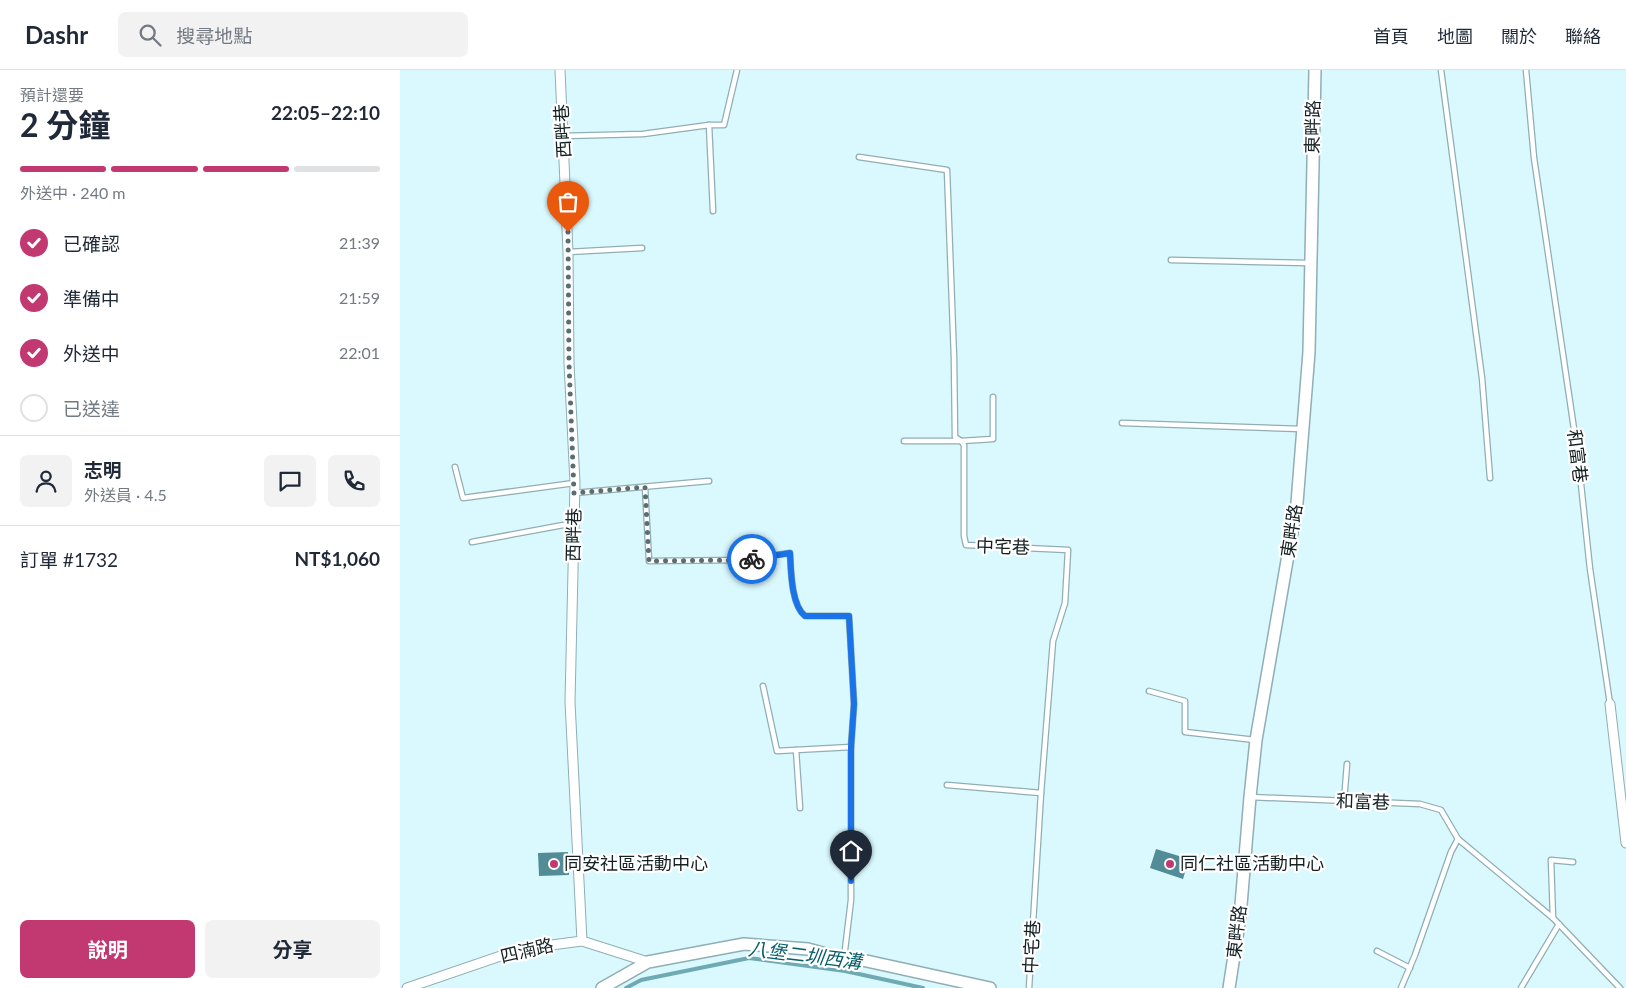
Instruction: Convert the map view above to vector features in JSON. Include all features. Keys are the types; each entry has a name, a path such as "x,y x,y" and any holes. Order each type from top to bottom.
{"street":[{"name":"西畔巷","path":"560,70 568,252 569,363 574,483 570,702 582,941"},
{"name":"東畔路","path":"1229,988 1240,917 1256,740 1297,503 1309,352 1314,70"},
{"name":"和富巷","path":"1610,704 1626,843"},
{"name":"四湳路","path":"407,988 521,949 582,941 648,962"},
{"path":"602,988 648,962 744,944 808,949 844,959 862,960 990,988"}],"lane":[{"path":"563,136 643,134 709,125 724,125 737,70"},
{"path":"1441,70 1482,378 1490,478"},
{"name":"和富巷","path":"1526,70 1534,158 1578,456 1590,569 1610,704"},
{"path":"709,125 713,211"},
{"name":"中宅巷","path":"859,156 947,170 955,437 964,445 964,536 966,546 1068,550 1065,603 1052,641 1029,988"},
{"path":"568,252 642,248"},
{"path":"1171,260 1310,263"},
{"path":"904,441 993,439 993,397"},
{"path":"1122,423 1302,429"},
{"path":"456,467 463,498 574,483"},
{"path":"574,493 709,481"},
{"path":"645,487 649,561 742,560 790,553 793,590 800,613 805,616 849,616 854,704 851,747 851,900 844,959"},
{"path":"472,542 574,523"},
{"path":"763,686 777,752 851,747"},
{"path":"1149,691 1184,700 1185,732 1256,740"},
{"path":"796,750 800,808"},
{"path":"1344,801 1347,764"},
{"path":"947,785 1041,793"},
{"name":"和富巷","path":"1250,797 1420,804 1441,810 1458,839 1553,918 1620,988"},
{"path":"1409,988 1402,987 1416,955 1451,852 1458,839"},
{"path":"1553,918 1551,860 1572,862"},
{"path":"1521,988 1559,924"},
{"path":"1377,951 1410,968"}],"building":[{"name":"同仁社區活動中心","path":"1156,849 1189,859 1183,879 1150,868"},
{"name":"同安社區活動中心","path":"568,852 569,875 539,876 538,853"}],"waterway":[{"name":"八堡二圳西溝","path":"626,988 641,980 749,958 845,971 923,988"}],"way so far":[{"path":"568,232 569,363 574,493 645,487 649,561 752,559"}],"place":[{"name":"同安社區活動中心","path":"554,864"},
{"name":"同仁社區活動中心","path":"1170,864"}],"route":[{"path":"752,559 790,553 793,590 800,613 805,616 849,616 854,704 851,747 851,881"}]}
